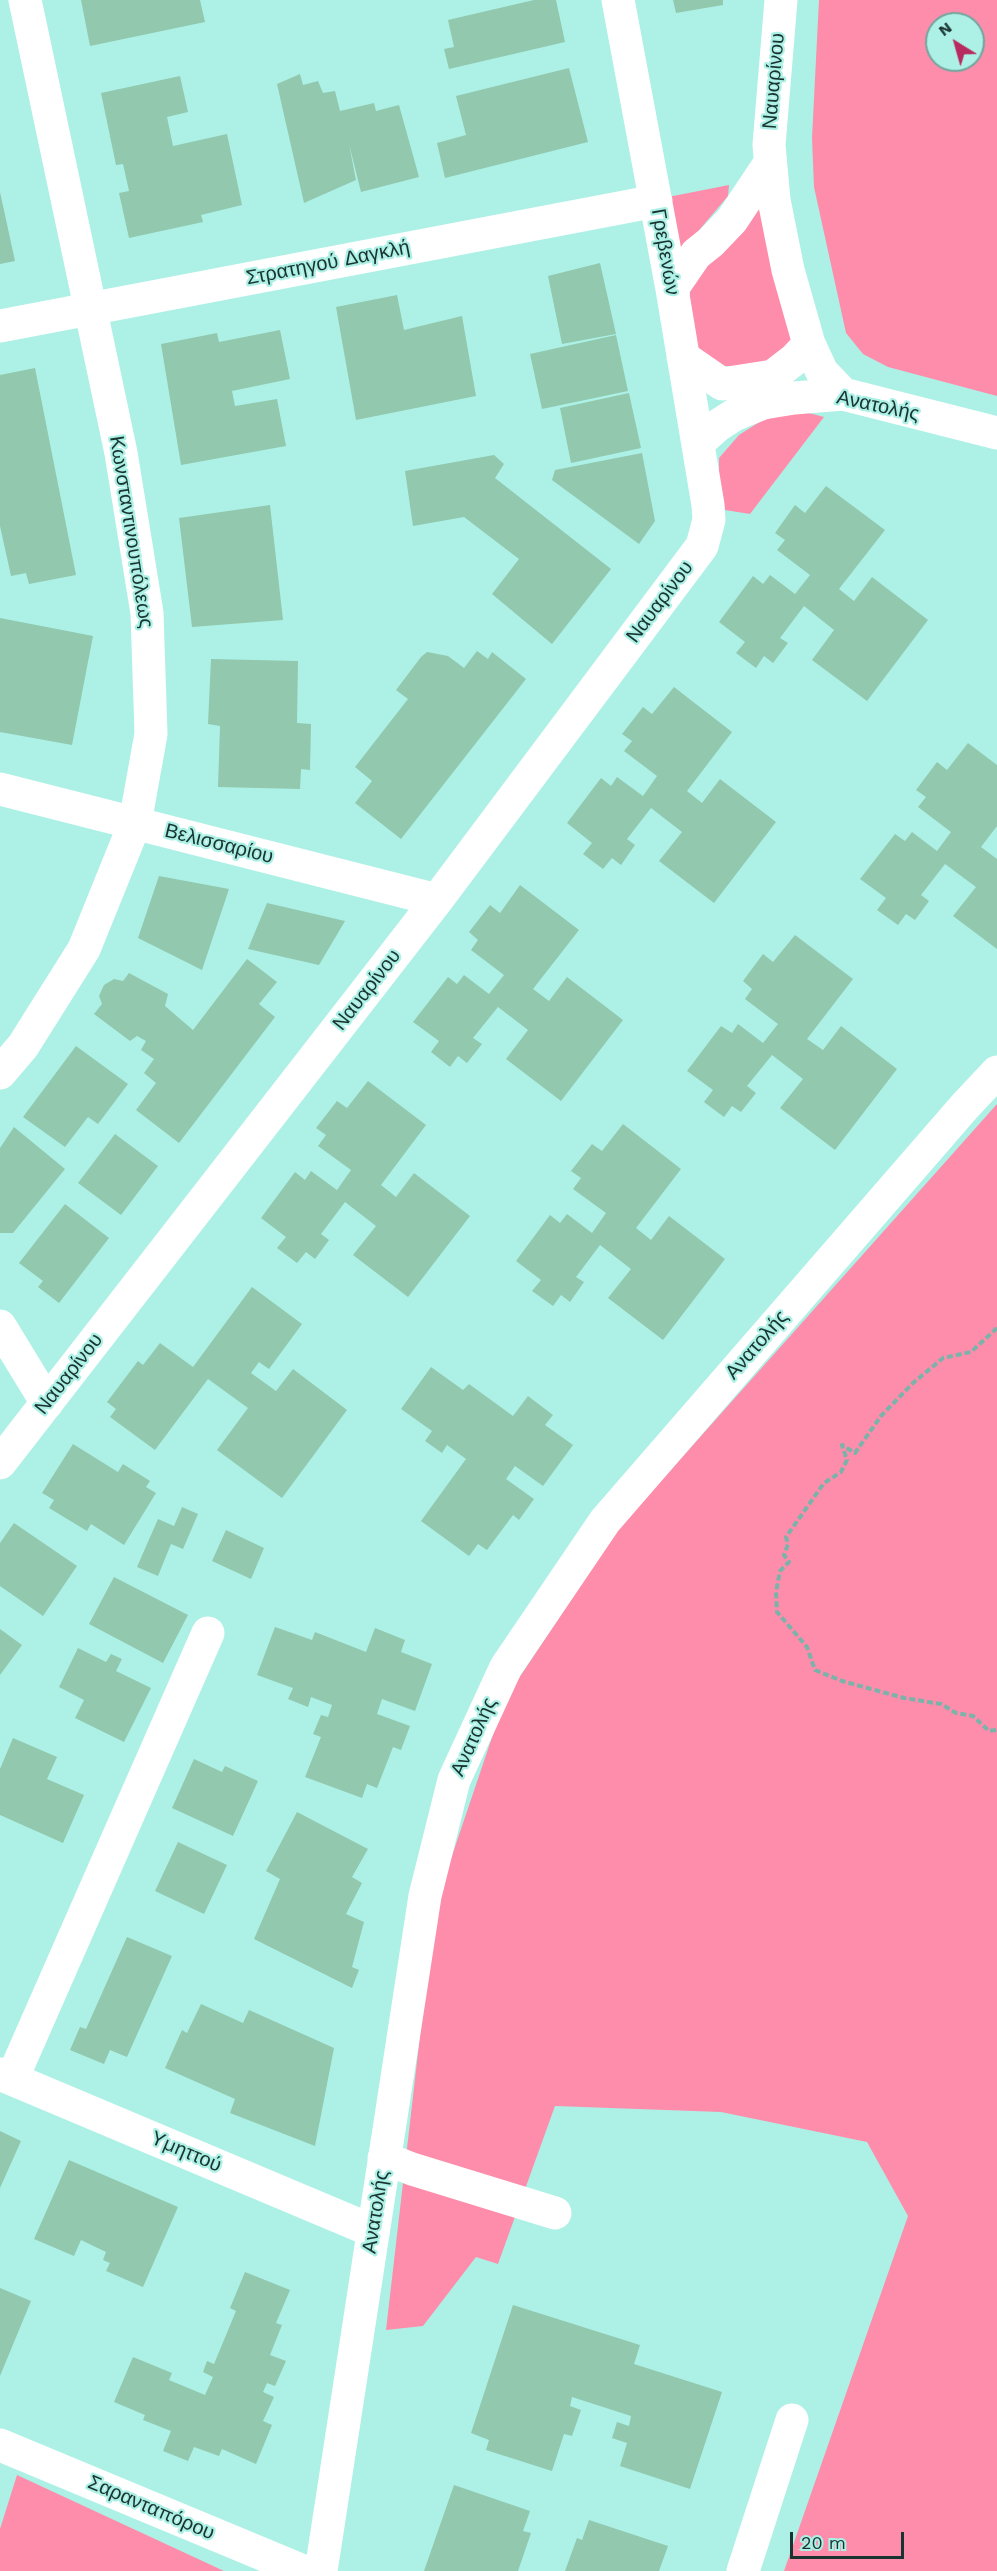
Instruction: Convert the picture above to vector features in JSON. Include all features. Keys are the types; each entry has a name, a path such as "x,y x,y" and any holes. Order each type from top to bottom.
{"street":[{"name":"Κωνσταντινουπόλεως","path":"0,1073 22,1046 84,949 135,823 151,734 147,613 120,453 25,0"},
{"name":"Γρεβενών","path":"618,0 672,289 708,505"},
{"name":"Ναυαρίνου","path":"781,0 770,120 770,163 774,200 788,270 808,344 822,372 843,394"},
{"path":"672,289 696,254 732,220 770,163"},
{"name":"Στρατηγού Δαγκλή","path":"0,326 656,201"},
{"path":"683,357 722,384 773,375 795,359 808,344"},
{"name":"Ανατολής","path":"698,443 734,415 763,403 843,394 997,433"},
{"name":"Ναυαρίνου","path":"0,1463 437,900 702,546 710,520 708,505"},
{"name":"Βελισσαρίου","path":"0,789 437,900"},
{"name":"Ανατολής","path":"321,2571 426,1896 454,1780 506,1667 605,1521 997,1072"},
{"path":"0,1326 47,1402"},
{"path":"6,2077 208,1633"},
{"name":"Υμηττού","path":"6,2077 373,2231"},
{"path":"384,2158 412,2169 555,2212"},
{"path":"743,2571 792,2420"},
{"name":"Σαρανταπόρου","path":"0,2445 303,2571"}],"path":[{"path":"997,1328 971,1352 943,1358 913,1383 881,1416 855,1453 842,1445 848,1460 840,1472 824,1483 786,1537 788,1544 784,1556 789,1562 780,1571 776,1592 777,1612 807,1647 815,1670 842,1681 904,1698 941,1704 956,1713 973,1716 989,1731 997,1730"}],"shaded area":[{"path":"819,0 997,0 997,396 888,367 863,354 846,333 814,187 812,138"},
{"path":"729,185 728,196 689,242 678,251 663,198"},
{"path":"765,207 795,341 778,359 754,366 722,366 695,349 690,313 690,285 751,209"},
{"path":"805,412 824,417 750,514 725,510 719,479 719,458 739,435 761,421 784,414"},
{"path":"997,1104 997,2571 784,2571 908,2216 867,2142 721,2112 555,2106 498,2264 476,2257 423,2326 386,2330 435,1906 505,1699 619,1528"},
{"path":"17,2475 224,2571 0,2571 0,2529"}],"building":[{"path":"81,0 200,0 205,22 90,46"},
{"path":"534,0 556,0 565,42 449,69 444,49 454,47 448,20"},
{"path":"673,0 723,0 723,5 676,13"},
{"path":"569,68 588,142 445,178 437,143 466,135 456,96"},
{"path":"300,74 303,85 318,81 323,93 335,91 340,111 374,103 376,111 399,105 419,177 361,192 349,144 356,180 304,203 277,84"},
{"path":"180,76 188,112 167,117 173,146 227,134 242,205 201,215 203,222 129,238 119,193 129,191 123,164 116,165 101,93"},
{"path":"0,192 15,261 0,264"},
{"path":"600,263 616,334 562,344 548,276"},
{"path":"397,295 404,330 462,316 476,396 356,420 336,307"},
{"path":"280,330 290,379 232,391 235,406 277,399 286,446 181,465 161,344 217,333 219,342"},
{"path":"616,335 628,391 542,409 530,354"},
{"path":"35,368 76,575 29,584 26,573 11,576 0,526 0,375"},
{"path":"629,393 641,448 571,463 560,408"},
{"path":"642,453 655,521 639,544 552,480 555,470"},
{"path":"494,455 504,464 495,478 611,569 552,644 492,594 519,559 464,517 413,526 405,471"},
{"path":"826,486 885,530 839,589 854,601 872,577 928,620 867,701 812,660 834,630 804,606 780,638 788,643 773,663 764,656 756,668 736,653 745,642 719,622 753,576 763,584 770,575 795,594 810,575 777,550 785,540 775,533 795,505 805,513"},
{"path":"270,505 283,620 192,627 179,518"},
{"path":"0,618 93,636 72,745 0,732"},
{"path":"477,651 488,659 492,652 526,679 401,839 355,803 372,781 355,767 408,699 396,690 421,657 427,652 448,656 464,668"},
{"path":"211,659 298,661 297,723 311,724 310,770 301,769 300,789 218,787 220,726 208,724"},
{"path":"674,687 732,732 687,791 702,803 720,779 776,822 714,903 659,861 682,832 651,808 627,839 635,845 621,865 612,858 603,869 583,854 592,843 567,823 601,778 611,786 617,777 643,796 657,776 624,751 632,741 622,734 643,707 652,714"},
{"path":"968,743 997,765 997,826 981,847 997,859 997,949 953,916 976,887 945,864 921,895 929,901 915,920 906,914 898,925 877,910 886,898 860,879 895,834 905,841 912,832 937,851 951,832 918,807 926,797 916,790 937,762 947,770"},
{"path":"159,876 229,889 202,970 138,938"},
{"path":"520,885 579,930 533,989 549,1001 567,977 623,1020 561,1101 506,1059 528,1030 498,1007 473,1038 482,1044 467,1063 458,1056 450,1067 431,1052 439,1041 413,1022 448,977 457,984 464,975 489,994 504,975 471,950 478,940 469,932 490,905 500,913"},
{"path":"267,903 345,921 319,965 248,949"},
{"path":"795,935 853,979 807,1039 823,1050 841,1026 897,1069 835,1150 780,1108 803,1079 772,1055 747,1086 756,1093 741,1112 732,1106 724,1117 704,1102 713,1090 687,1071 721,1026 732,1033 738,1024 763,1043 778,1024 745,999 752,989 743,981 763,954 773,962"},
{"path":"247,959 277,982 259,1004 275,1017 179,1143 136,1110 156,1083 144,1073 154,1059 141,1050 146,1041 137,1036 130,1041 94,1014 102,1004 99,996 104,985 114,979 123,981 129,973 168,994 165,1006 193,1030"},
{"path":"76,1046 128,1084 98,1124 88,1117 65,1147 23,1117"},
{"path":"368,1081 426,1125 381,1185 396,1197 414,1173 470,1216 408,1297 353,1255 376,1226 345,1202 321,1234 329,1240 315,1259 306,1252 297,1263 277,1248 286,1237 261,1218 295,1172 305,1180 311,1171 337,1190 351,1170 318,1146 326,1135 316,1128 337,1101 347,1108"},
{"path":"623,1124 681,1169 636,1228 651,1240 669,1216 725,1259 663,1340 608,1298 631,1269 600,1245 576,1277 584,1282 570,1302 561,1295 553,1306 532,1291 541,1280 516,1261 550,1215 560,1223 567,1214 592,1233 606,1213 573,1189 581,1178 571,1171 592,1144 602,1151"},
{"path":"14,1127 65,1169 13,1233 0,1233 0,1148"},
{"path":"115,1134 158,1166 121,1215 78,1183"},
{"path":"65,1204 109,1238 59,1303 38,1287 43,1281 19,1263"},
{"path":"252,1287 302,1324 269,1369 259,1362 251,1373 276,1391 293,1369 347,1410 282,1498 217,1450 248,1408 208,1379 155,1450 110,1417 116,1409 107,1402 138,1361 143,1365 160,1343 193,1367"},
{"path":"431,1367 463,1390 469,1384 513,1416 528,1396 553,1415 545,1425 573,1445 543,1486 515,1466 506,1479 534,1499 519,1520 513,1515 487,1550 478,1544 469,1556 421,1521 466,1459 447,1445 442,1453 425,1441 432,1431 401,1409"},
{"path":"73,1444 118,1472 123,1464 150,1481 146,1487 156,1493 124,1545 91,1524 87,1531 49,1508 54,1500 42,1493"},
{"path":"182,1507 198,1514 183,1549 171,1544 158,1576 137,1567 158,1519 174,1526"},
{"path":"14,1523 77,1566 43,1616 0,1586 0,1543"},
{"path":"226,1530 264,1548 251,1579 212,1561"},
{"path":"114,1577 188,1615 163,1663 89,1624"},
{"path":"275,1627 312,1640 315,1632 366,1652 375,1628 405,1640 401,1652 432,1664 415,1711 382,1699 377,1714 410,1726 401,1750 393,1747 377,1788 367,1784 362,1798 305,1777 321,1737 313,1734 321,1715 328,1717 332,1705 311,1697 308,1707 288,1699 293,1688 257,1675"},
{"path":"0,1629 22,1645 0,1675"},
{"path":"78,1648 106,1662 111,1654 122,1659 116,1671 151,1688 124,1742 75,1718 84,1700 59,1687"},
{"path":"13,1738 57,1757 47,1779 84,1795 63,1843 0,1815 0,1769"},
{"path":"194,1759 222,1772 225,1766 258,1781 233,1836 172,1808"},
{"path":"297,1812 368,1849 352,1877 362,1883 346,1914 364,1922 352,1967 359,1970 352,1988 254,1939 280,1879 266,1871"},
{"path":"178,1842 227,1865 204,1914 155,1891"},
{"path":"127,1937 172,1956 127,2057 110,2050 104,2064 70,2050 80,2027 86,2029"},
{"path":"201,2004 243,2023 249,2010 334,2048 315,2146 230,2113 235,2099 165,2068 182,2030 187,2033"},
{"path":"0,2131 21,2141 0,2188"},
{"path":"69,2160 178,2207 143,2287 106,2271 110,2263 103,2260 106,2252 81,2240 74,2256 34,2239"},
{"path":"245,2272 290,2290 276,2323 282,2325 270,2355 286,2361 275,2386 267,2383 263,2392 274,2397 263,2421 272,2425 256,2464 222,2449 219,2456 194,2447 188,2461 163,2451 171,2431 143,2420 145,2415 114,2402 133,2357 172,2373 169,2380 205,2395 213,2377 203,2372 207,2361 214,2364 236,2311 230,2308"},
{"path":"0,2288 31,2301 0,2376"},
{"path":"513,2305 640,2345 634,2364 722,2392 690,2489 620,2466 627,2443 612,2438 617,2422 629,2426 631,2416 572,2397 570,2406 581,2410 572,2436 564,2434 552,2471 486,2450 489,2440 471,2433"},
{"path":"454,2485 530,2511 523,2531 531,2533 518,2571 424,2571"},
{"path":"589,2520 668,2546 659,2571 565,2571 577,2538 582,2540"}]}
